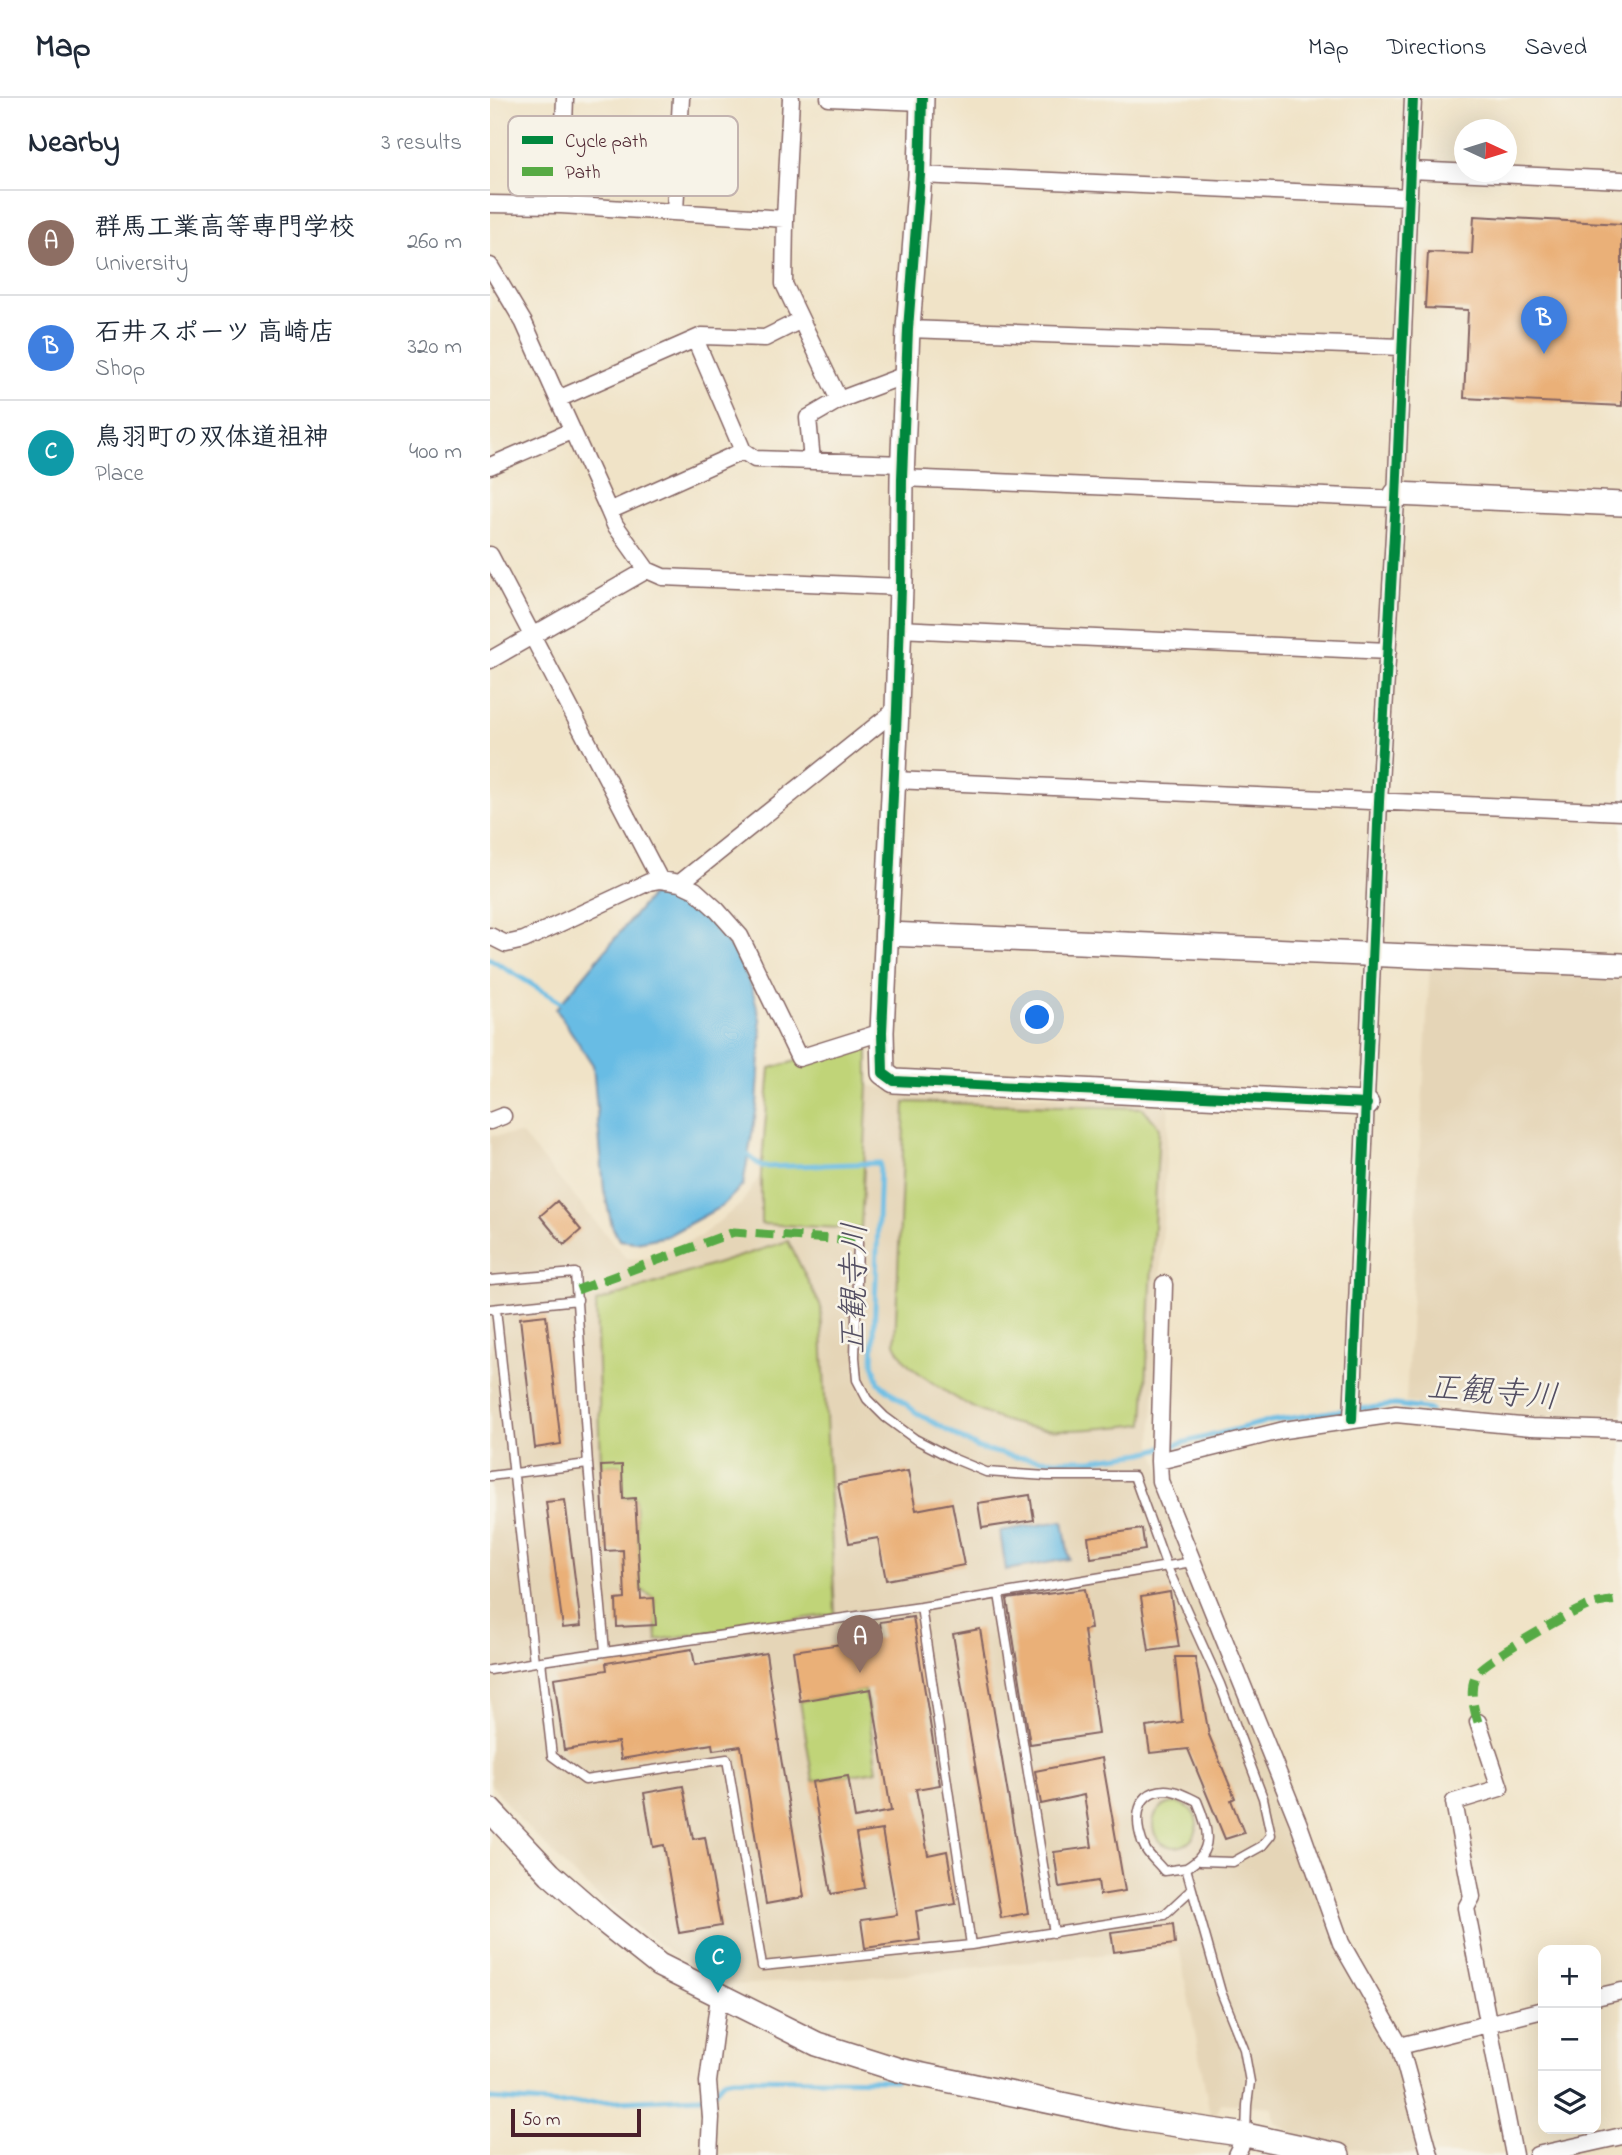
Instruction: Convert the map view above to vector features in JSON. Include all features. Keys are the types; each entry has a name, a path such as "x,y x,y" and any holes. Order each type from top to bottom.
{"street":[{"path":"564,116 565,98"},
{"path":"680,116 681,98"},
{"path":"791,98 784,284 839,400"},
{"path":"829,98 922,100 902,471 901,587 882,1032 883,1073 894,1081 1367,1104"},
{"path":"1352,1419 1413,98"},
{"path":"1410,170 1622,180"},
{"path":"920,175 1409,197"},
{"path":"561,196 561,205"},
{"path":"675,211 676,196"},
{"path":"490,204 561,205 785,219"},
{"path":"490,266 524,323 615,525 647,570 663,577 901,587"},
{"path":"558,399 702,336 765,338 801,320"},
{"path":"908,329 1402,347"},
{"path":"695,339 743,451 755,459 812,461 902,471 1396,496 1622,504"},
{"path":"812,461 808,418 839,400 908,374"},
{"path":"490,466 571,431"},
{"path":"609,511 743,451"},
{"path":"490,555 660,880"},
{"path":"490,660 647,570"},
{"path":"898,629 1388,651"},
{"path":"680,883 897,709"},
{"path":"894,780 1622,811"},
{"path":"490,936 506,944 524,940 649,882 660,880 680,883 695,890 740,936 799,1058 882,1032"},
{"path":"887,934 1622,965"},
{"path":"1164,1284 1160,1481 1298,1822 1341,1943 1399,2046 1430,2155"},
{"path":"1159,1461 1284,1430 1396,1414 1531,1427 1622,1430"},
{"path":"1478,1722 1500,1788 1454,1802 1472,1897 1466,1908 1514,2155"},
{"path":"493,1818 550,1874 659,1965 817,2044 899,2070 1241,2145 1325,2154"},
{"path":"1601,1996 1622,1990"},
{"path":"709,2155 711,2118 708,2082 719,1996"},
{"path":"1399,2046 1538,2011"},
{"path":"1536,2155 1622,2136"}],"lane":[{"path":"858,1241 855,1357 857,1380 867,1399 886,1418 915,1439 986,1472 1047,1476 1134,1476 1167,1567 1220,1684 1263,1798 1271,1835 1262,1846 1233,1862 1199,1861 1186,1868 1164,1871 1147,1851 1137,1828 1139,1809 1147,1796 1164,1790 1183,1794 1196,1801 1205,1821 1207,1842 1199,1861"},
{"path":"490,1280 575,1273 588,1464 605,1651"},
{"path":"578,1300 493,1309 512,1474 552,1756 584,1780 727,1759 762,1966 971,1945 1164,1915 1191,1890"},
{"path":"490,1476 588,1464"},
{"path":"490,1670 605,1651 921,1607 1192,1562"},
{"path":"999,1594 1054,1933"},
{"path":"921,1607 971,1945"},
{"path":"1186,1868 1221,1992 1244,2049 1250,2082 1241,2145"}],"shaded area":[{"path":"1430,965 1622,975 1622,1416 1533,1416 1406,1402"},
{"path":"868,1042 868,1085 890,1090 1169,1102 1152,1445 1291,1822 1394,2047 1422,2155 1384,2155 1295,2135 1275,2122 1273,2107 1221,2103 1212,2125 1179,1947 908,1974 722,1986 678,1958 617,1913 573,1874 520,1820 490,1783 490,1136 521,1134 626,1258 642,1259 699,1237 741,1204 761,1174 770,1068"}],"green space":[{"path":"868,1042 861,1229 761,1224 761,1174 770,1068"},
{"path":"905,1102 1143,1108 1159,1127 1144,1424 1069,1430 1012,1423 956,1398 918,1372 902,1357 895,1343"},
{"path":"788,1241 821,1307 835,1614 657,1640 654,1598 640,1589 635,1498 623,1498 621,1465 601,1466 596,1302"},
{"path":"865,1690 877,1771 813,1781 800,1701"},
{"path":"1175,1803 1190,1810 1197,1825 1190,1840 1175,1847 1160,1840 1153,1825 1160,1810"}],"water":[{"path":"657,888 689,899 715,926 737,957 752,988 760,1019 761,1037 757,1106 743,1185 722,1206 667,1236 636,1242 619,1240 612,1226 604,1190 593,1065 556,1009"},
{"path":"1063,1521 1069,1559 1006,1570 1000,1531"}],"building":[{"path":"1474,216 1622,224 1622,406 1464,398 1468,310 1425,308 1428,252 1472,254"},
{"path":"557,1201 581,1230 564,1245 540,1216"},
{"path":"546,1315 561,1444 535,1448 520,1318"},
{"path":"622,1465 623,1499 635,1498 641,1599 654,1598 656,1625 617,1627 616,1600 625,1599 623,1550 605,1551 601,1466"},
{"path":"908,1471 916,1510 952,1503 964,1565 886,1580 878,1538 849,1543 838,1484"},
{"path":"1030,1495 1034,1520 982,1528 978,1503"},
{"path":"565,1500 581,1626 563,1628 546,1502"},
{"path":"1142,1529 1145,1550 1091,1558 1088,1537"},
{"path":"1085,1589 1091,1629 1084,1630 1098,1734 1030,1744 1007,1599"},
{"path":"1170,1592 1179,1647 1149,1651 1141,1597"},
{"path":"913,1617 940,1785 916,1789 928,1855 947,1851 956,1904 916,1911 920,1940 865,1948 861,1920 897,1915 882,1830 856,1834 865,1888 831,1894 812,1782 848,1776 855,1818 891,1811 871,1689 800,1701 793,1651 882,1638 880,1622"},
{"path":"980,1629 1028,1913 1001,1918 953,1634"},
{"path":"692,1649 695,1665 766,1653 804,1897 766,1904 741,1746 713,1750 712,1744 621,1759 618,1742 564,1750 554,1678 607,1670 606,1663"},
{"path":"1175,1657 1195,1657 1209,1735 1235,1798 1231,1800 1244,1833 1225,1839 1188,1749 1150,1753 1146,1727 1182,1722"},
{"path":"1102,1758 1125,1891 1100,1895 1098,1881 1059,1887 1054,1852 1092,1847 1084,1795 1041,1804 1035,1771"},
{"path":"683,1786 693,1839 705,1837 721,1926 679,1933 664,1845 653,1847 644,1793"},
{"path":"1173,1924 1175,1944 1114,1952 1111,1932"}],"waterway":[{"name":"正観寺川","path":"490,959 566,1005"},
{"name":"正観寺川","path":"744,1152 762,1167 880,1163 873,1363 879,1383 917,1413 978,1448 1015,1457 1091,1460 1143,1453 1265,1422 1344,1410"},
{"name":"正観寺川","path":"1359,1409 1395,1405 1431,1410"},
{"path":"490,2099 558,2104 700,2097 713,2094 724,2080 734,2078 896,2080"}],"marked path":[{"path":"577,1290 734,1232 858,1241"},
{"path":"1478,1722 1472,1692 1476,1674 1482,1668 1529,1637 1581,1609 1622,1599"}],"cycle path":[{"path":"922,98 902,478 901,587 882,1032 883,1073 894,1081 1367,1104"},
{"path":"1352,1419 1413,98"}],"place":[{"name":"石井スポーツ 高崎店","path":"1544,354"},
{"name":"群馬工業高等専門学校","path":"860,1673"},
{"name":"鳥羽町の双体道祖神","path":"718,1993"}]}
